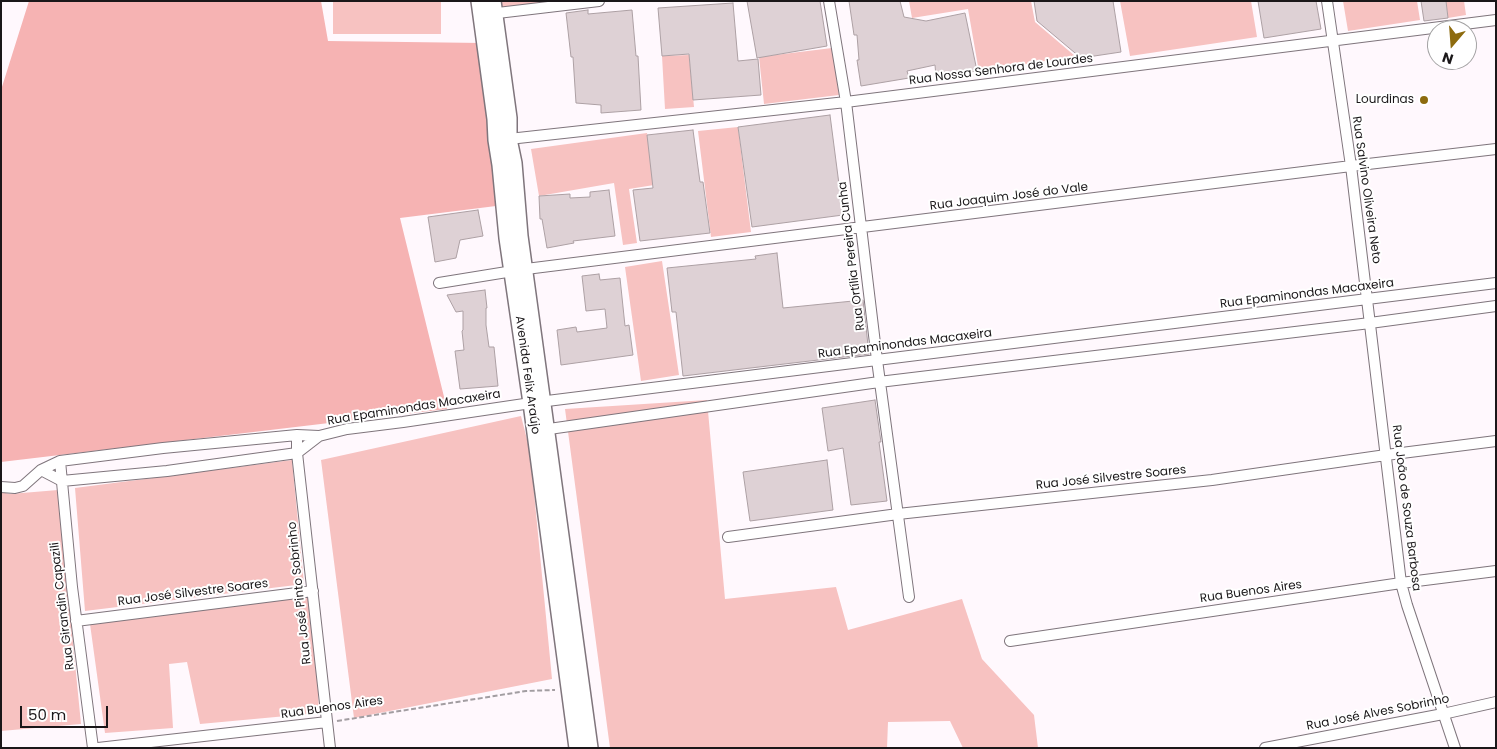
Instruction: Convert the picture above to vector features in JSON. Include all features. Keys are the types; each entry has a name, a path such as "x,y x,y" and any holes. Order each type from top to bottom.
{"main road":[{"name":"Avenida Felix Araújo","path":"487,8 509,118 520,236 519,270 541,430 590,748"},
{"name":"Avenida Felix Araújo","path":"487,8 496,140 507,238 519,270"},
{"name":"Avenida Felix Araújo","path":"541,430 577,748"}],"street":[{"path":"487,8 600,1"},
{"name":"Rua Ortília Pereira Cunha","path":"829,1 846,102 860,228 908,597"},
{"name":"Rua Salvino Oliveira Neto","path":"1326,1 1351,166 1370,323"},
{"name":"Rua Nossa Senhora de Lourdes","path":"510,139 846,102 1496,20"},
{"name":"Rua Joaquim José do Vale","path":"439,283 519,270 1496,149"},
{"name":"Rua Epaminondas Macaxeira","path":"1,487 15,488 23,486 41,470 60,461 163,448 297,435 319,436 347,429 537,402 1496,283"},
{"path":"541,430 880,382 1496,306"},
{"name":"Rua João de Souza Barbosa","path":"1370,323 1401,583 1455,748"},
{"name":"Rua José Pinto Sobrinho","path":"297,435 297,453 330,748"},
{"name":"Rua Epaminondas Macaxeira","path":"62,481 158,472 297,453 319,436"},
{"name":"Rua José Silvestre Soares","path":"728,537 898,514 1212,480 1496,441"},
{"name":"Rua Girandin Capazili","path":"60,461 76,620 93,748"},
{"path":"41,470 62,481"},
{"name":"Rua Buenos Aires","path":"1010,641 1401,583 1496,571"},
{"name":"Rua José Silvestre Soares","path":"76,620 312,591"},
{"name":"Rua José Alves Sobrinho","path":"1265,748 1496,702"},
{"name":"Rua Buenos Aires","path":"98,748 327,722"}],"path":[{"name":"Rua Buenos Aires","path":"327,722 526,691 569,690"}],"shaded area":[{"path":"29,1 321,1 328,41 483,43 496,206 400,218 447,409 1,462 1,90"},
{"path":"333,1 441,1 441,34 333,34"},
{"path":"496,1 569,1 497,8"},
{"path":"909,1 1031,1 1035,22 1075,56 979,72 968,9 912,18"},
{"path":"1120,1 1251,1 1257,37 1130,56"},
{"path":"1343,1 1417,1 1420,20 1348,31"},
{"path":"1446,1 1464,1 1466,15 1448,18"},
{"path":"832,48 839,95 764,104 759,57"},
{"path":"689,55 694,107 665,109 662,56"},
{"path":"738,127 751,232 711,237 698,131"},
{"path":"647,133 654,185 629,189 637,243 623,245 614,183 539,196 531,149"},
{"path":"662,261 679,375 641,381 625,267"},
{"path":"707,400 725,599 836,587 848,630 962,599 982,659 1034,715 1038,748 963,748 950,721 888,722 887,748 610,748 565,409"},
{"path":"521,416 530,451 552,679 354,718 321,460"},
{"path":"292,460 304,584 85,611 75,488"},
{"path":"58,490 81,724 1,731 1,492 10,494"},
{"path":"306,591 314,605 319,713 200,724 187,662 169,664 173,728 105,733 90,624"}],"building":[{"path":"747,1 820,1 827,46 757,58"},
{"path":"849,1 900,1 904,17 926,21 965,13 977,71 936,77 935,65 907,71 909,78 861,86 857,60 859,60 857,35 854,35"},
{"path":"1034,1 1113,1 1121,52 1081,58 1037,21"},
{"path":"1258,1 1316,1 1321,29 1264,38"},
{"path":"1421,1 1446,1 1448,18 1424,21"},
{"path":"733,3 738,61 758,59 761,95 693,100 689,54 662,56 658,8"},
{"path":"588,10 588,14 632,10 636,56 638,56 641,110 601,113 601,105 576,103 573,57 571,57 566,13"},
{"path":"830,115 843,215 752,227 738,127"},
{"path":"693,130 700,182 703,182 710,233 640,241 633,190 653,188 647,135"},
{"path":"609,190 615,236 573,241 574,243 547,248 542,219 540,219 539,196 570,194 570,198 590,197 590,192"},
{"path":"478,210 483,236 460,240 456,258 435,262 428,217"},
{"path":"777,253 783,308 863,300 869,354 683,376 676,312 672,312 667,268 756,259 755,256"},
{"path":"599,274 600,280 620,278 625,326 629,325 633,355 561,365 557,330 576,327 577,332 607,328 605,309 586,311 582,276"},
{"path":"485,290 486,325 489,347 494,347 498,386 460,389 455,351 464,350 462,331 463,311 456,312 447,295"},
{"path":"875,400 887,501 851,505 843,448 828,451 822,408"},
{"path":"827,460 833,510 750,521 743,472"}],"place":[{"name":"Lourdinas","path":"1424,100"}]}
